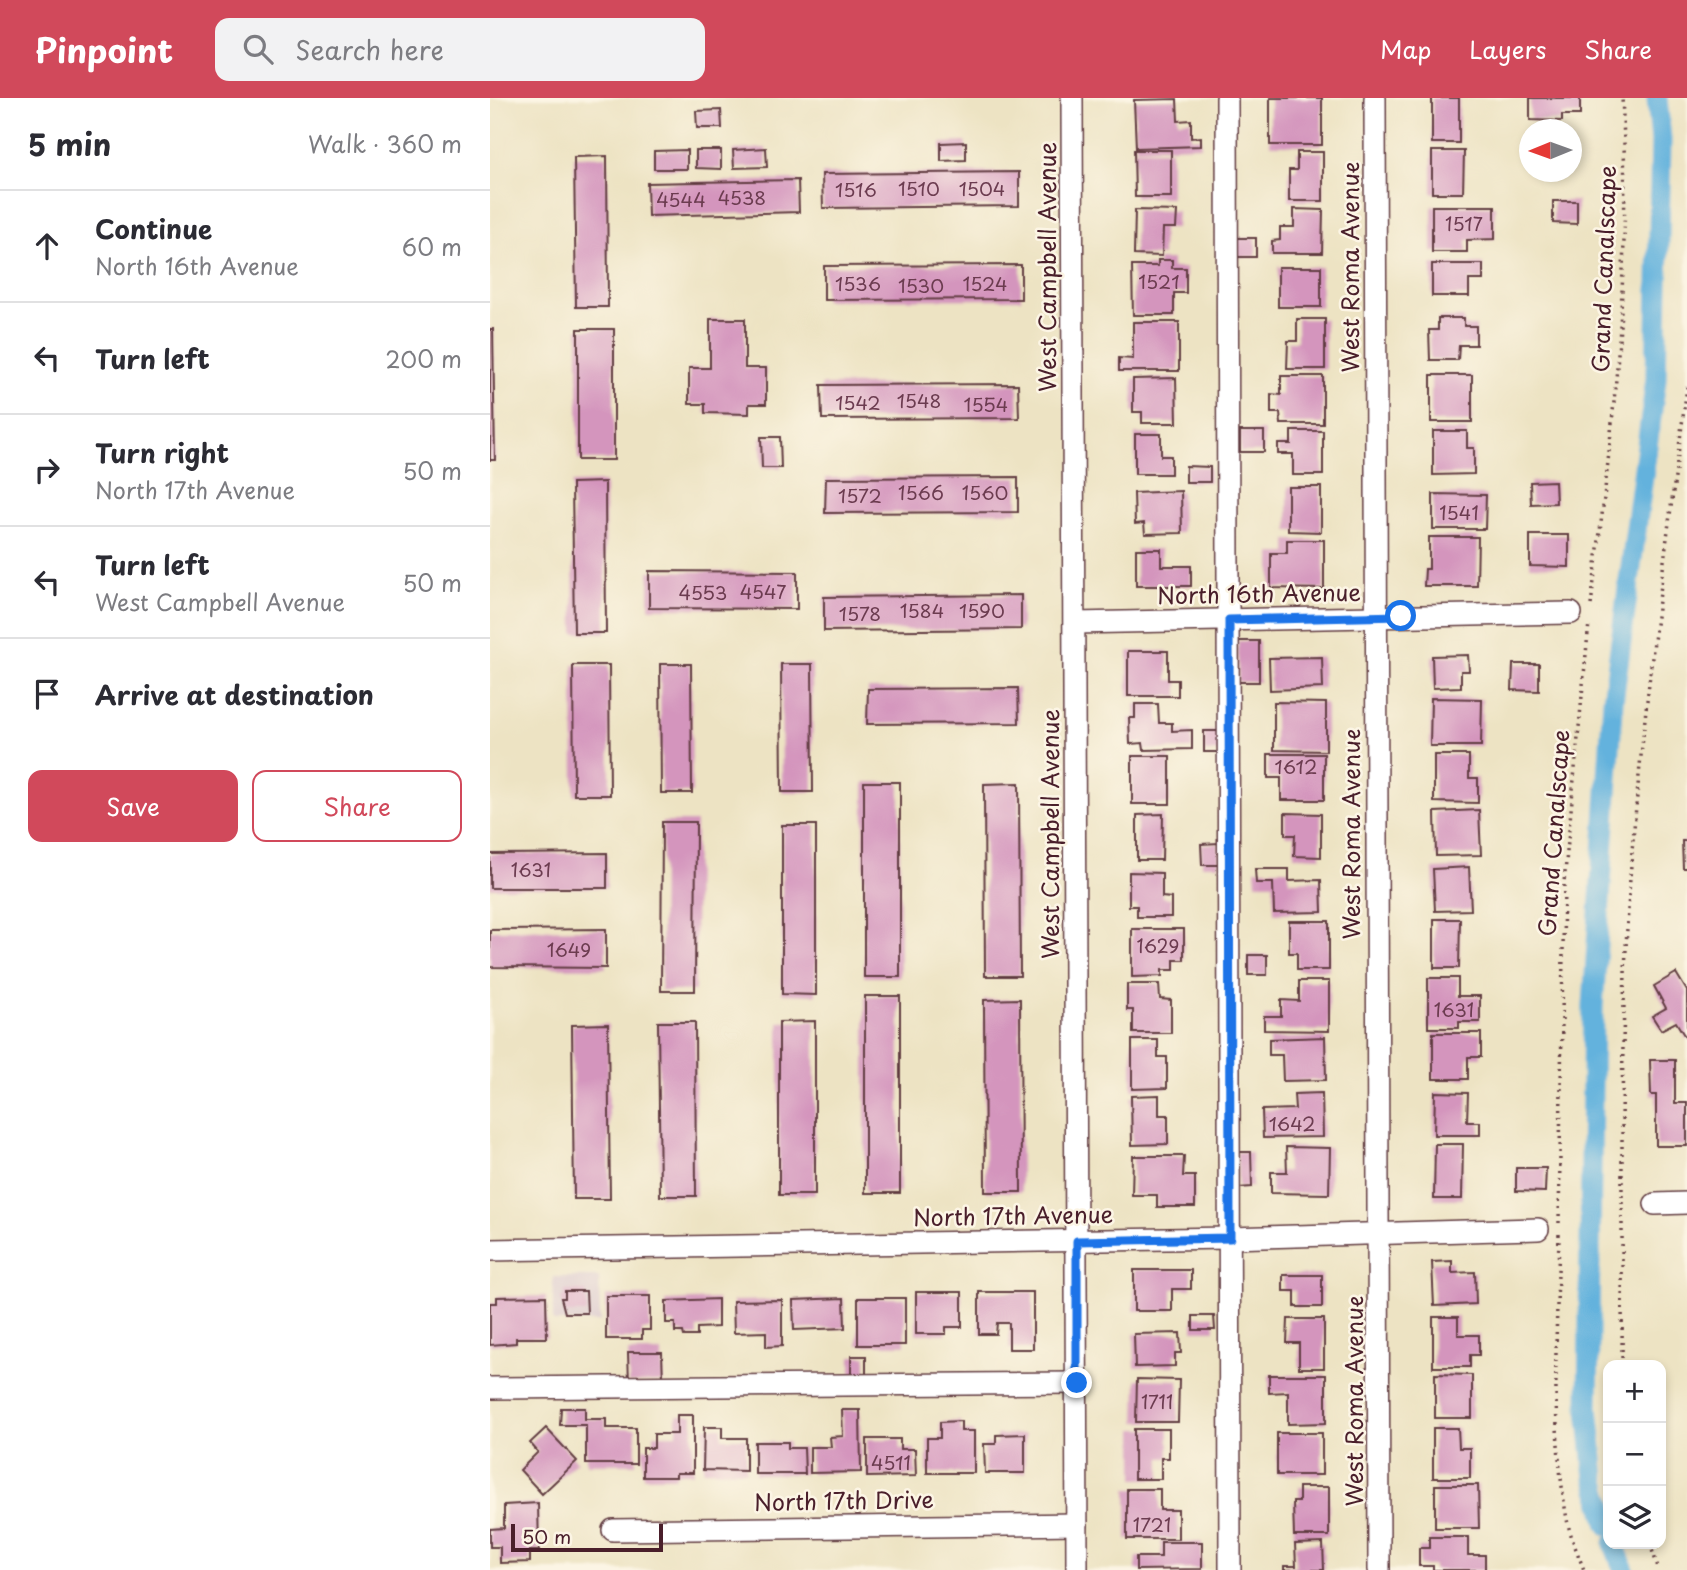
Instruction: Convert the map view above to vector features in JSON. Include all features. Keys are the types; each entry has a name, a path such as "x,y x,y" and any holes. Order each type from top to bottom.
{"street":[{"name":"West Campbell Avenue","path":"1072,98 1076,1570"},
{"path":"1227,98 1230,1570"},
{"name":"West Roma Avenue","path":"1376,98 1379,1570"},
{"name":"North 16th Avenue","path":"1075,623 1571,613"},
{"path":"1655,1204 1687,1203"},
{"name":"North 17th Avenue","path":"490,1250 1230,1238 1538,1229"},
{"path":"490,1388 1077,1383"},
{"name":"North 17th Drive","path":"613,1530 1077,1524"}],"path":[{"name":"Grand Canalscape","path":"1584,1570 1567,1521 1556,1392 1564,896 1578,728 1617,375 1626,218 1622,98"},
{"path":"1622,1360 1624,1003 1633,841 1656,622 1687,387"},
{"path":"1652,1549 1659,1570"}],"shaded area":[{"path":"553,1277 599,1277 600,1322 553,1322"}],"building":[{"path":"1270,98 1322,98 1322,145 1270,145"},
{"path":"1432,98 1459,98 1459,143 1432,143"},
{"path":"1530,98 1580,98 1580,115 1562,115 1562,119 1530,119"},
{"path":"1177,99 1178,121 1191,120 1191,138 1201,137 1201,146 1136,148 1134,100"},
{"path":"721,110 722,128 697,128 696,111"},
{"path":"966,142 966,160 941,161 941,143"},
{"path":"766,148 767,167 734,168 733,150"},
{"path":"687,150 687,169 654,169 654,151"},
{"path":"696,150 721,150 721,169 696,168"},
{"path":"1134,150 1171,150 1171,197 1135,197"},
{"path":"1432,151 1464,151 1463,193 1432,193"},
{"path":"1297,152 1323,152 1323,201 1289,201 1289,170 1297,170"},
{"path":"607,156 608,307 576,307 574,157"},
{"path":"1019,172 1019,206 823,208 822,174"},
{"path":"798,180 799,212 648,216 647,183"},
{"path":"1553,201 1577,201 1577,224 1553,223"},
{"path":"1432,206 1495,206 1495,239 1467,240 1467,252 1432,252"},
{"path":"1294,209 1323,210 1322,253 1272,253 1272,241 1280,240 1280,227 1294,227"},
{"path":"1135,210 1177,211 1176,228 1163,228 1162,256 1134,255"},
{"path":"1237,238 1256,238 1256,257 1237,257"},
{"path":"1158,260 1172,260 1172,268 1186,268 1186,293 1174,293 1174,315 1133,315 1132,266 1158,266"},
{"path":"1432,264 1483,264 1483,280 1469,280 1469,296 1432,296"},
{"path":"1021,265 1021,299 824,300 824,266"},
{"path":"1278,267 1321,267 1321,307 1278,307"},
{"path":"1438,318 1464,318 1464,326 1476,326 1476,345 1459,345 1458,360 1430,360 1429,330 1438,330"},
{"path":"710,319 745,319 745,368 766,368 766,404 749,404 749,414 705,413 705,404 689,404 689,368 710,368"},
{"path":"1297,319 1325,319 1325,369 1287,369 1288,341 1297,341"},
{"path":"1133,322 1179,322 1179,371 1119,371 1119,358 1133,359"},
{"path":"490,329 493,329 495,460 490,460"},
{"path":"578,329 614,329 614,460 578,460"},
{"path":"1431,375 1472,375 1472,422 1431,422"},
{"path":"1281,376 1323,376 1323,424 1281,424 1280,413 1271,413 1271,394 1281,395"},
{"path":"1176,378 1177,423 1142,423 1142,412 1133,412 1133,379"},
{"path":"1018,384 1019,418 822,419 821,385"},
{"path":"1240,431 1264,431 1264,452 1240,452"},
{"path":"1291,431 1323,431 1323,475 1293,475 1293,454 1278,454 1278,444 1291,444"},
{"path":"1433,431 1467,431 1467,448 1474,448 1474,474 1433,475"},
{"path":"1135,434 1161,434 1161,456 1171,456 1171,474 1135,474"},
{"path":"761,437 780,437 781,468 762,468"},
{"path":"1186,466 1210,467 1210,482 1186,482"},
{"path":"1018,477 1018,512 825,513 826,478"},
{"path":"1555,481 1556,503 1531,504 1530,482"},
{"path":"605,482 606,633 574,633 572,483"},
{"path":"1288,487 1321,487 1321,532 1288,531"},
{"path":"1181,491 1182,533 1145,534 1144,523 1135,524 1134,493"},
{"path":"1433,494 1486,495 1485,529 1433,529"},
{"path":"1530,535 1569,535 1569,567 1530,566"},
{"path":"1429,537 1478,537 1477,586 1424,586 1425,569 1429,569"},
{"path":"1287,540 1324,540 1324,589 1271,588 1271,553 1287,553"},
{"path":"1136,549 1161,549 1161,566 1191,566 1191,586 1136,586"},
{"path":"649,571 797,572 797,609 649,608"},
{"path":"1021,595 1021,629 824,631 824,597"},
{"path":"1238,641 1259,641 1259,682 1238,682"},
{"path":"1128,651 1168,651 1168,680 1178,680 1178,696 1128,696"},
{"path":"1468,655 1469,671 1461,671 1461,687 1433,688 1432,656"},
{"path":"1322,657 1323,688 1270,690 1269,658"},
{"path":"660,664 691,664 692,793 661,793"},
{"path":"781,664 812,664 813,792 782,792"},
{"path":"1513,664 1539,664 1539,691 1512,690"},
{"path":"573,665 609,665 610,795 574,795"},
{"path":"1018,688 1019,723 867,724 868,689"},
{"path":"1431,698 1482,699 1481,746 1430,746"},
{"path":"1274,702 1326,703 1326,751 1274,750"},
{"path":"1135,704 1158,704 1159,723 1172,723 1172,731 1192,730 1192,749 1144,750 1143,743 1130,744 1129,718 1135,718"},
{"path":"1204,731 1219,731 1219,752 1204,752"},
{"path":"1268,754 1324,754 1324,800 1281,800 1281,778 1268,778"},
{"path":"1434,755 1469,755 1469,778 1478,778 1478,803 1434,802"},
{"path":"1132,756 1170,756 1170,804 1132,804"},
{"path":"864,782 900,782 900,977 864,977"},
{"path":"1019,783 1020,976 985,976 984,784"},
{"path":"1479,810 1481,855 1436,856 1435,812"},
{"path":"1285,813 1321,814 1321,857 1294,856 1295,835 1285,835"},
{"path":"1163,814 1162,860 1137,860 1137,815"},
{"path":"662,822 696,822 695,991 661,991"},
{"path":"782,825 816,825 816,995 782,994"},
{"path":"1682,841 1687,841 1687,868 1683,868"},
{"path":"1219,843 1219,865 1202,865 1201,844"},
{"path":"607,853 607,888 490,888 490,854"},
{"path":"1469,867 1471,910 1435,911 1433,869"},
{"path":"1255,869 1289,869 1289,881 1321,880 1322,912 1274,913 1273,883 1256,883"},
{"path":"1129,872 1162,873 1162,897 1171,898 1171,917 1137,917 1137,906 1129,906"},
{"path":"1434,919 1460,919 1459,968 1434,968"},
{"path":"1289,921 1329,921 1329,970 1297,970 1297,953 1289,953"},
{"path":"606,929 606,968 490,967 490,930"},
{"path":"1132,929 1184,929 1184,960 1174,960 1174,970 1162,970 1162,976 1132,977"},
{"path":"1248,955 1267,955 1267,975 1248,975"},
{"path":"1676,973 1687,991 1687,1040 1676,1022 1661,1030 1652,1016 1666,1008 1654,986"},
{"path":"1428,978 1458,978 1458,996 1480,996 1480,1022 1459,1022 1459,1028 1428,1028"},
{"path":"1299,981 1329,981 1329,1031 1264,1030 1264,1016 1281,1016 1281,1000 1299,1001"},
{"path":"1127,984 1159,984 1160,999 1171,1000 1171,1033 1133,1033 1133,1010 1127,1010"},
{"path":"865,996 900,996 900,1193 865,1193"},
{"path":"1020,999 1021,1192 985,1192 984,1000"},
{"path":"815,1021 815,1195 779,1195 779,1022"},
{"path":"658,1022 695,1022 696,1196 660,1196"},
{"path":"608,1024 610,1199 574,1199 572,1025"},
{"path":"1433,1033 1481,1033 1481,1057 1468,1057 1468,1079 1433,1079"},
{"path":"1325,1037 1326,1080 1283,1081 1282,1055 1269,1055 1269,1039"},
{"path":"1132,1040 1158,1040 1158,1057 1167,1057 1167,1088 1132,1089"},
{"path":"1650,1060 1675,1060 1675,1103 1687,1103 1687,1146 1656,1146 1656,1095 1651,1095"},
{"path":"1435,1092 1468,1093 1467,1122 1480,1122 1480,1135 1434,1135"},
{"path":"1322,1093 1323,1137 1263,1138 1262,1110 1295,1109 1294,1094"},
{"path":"1159,1095 1159,1115 1168,1115 1168,1144 1132,1145 1131,1096"},
{"path":"1435,1144 1463,1144 1462,1199 1434,1199"},
{"path":"1286,1147 1330,1148 1329,1194 1271,1193 1271,1172 1287,1172"},
{"path":"1237,1152 1251,1152 1252,1187 1238,1188"},
{"path":"1133,1156 1184,1156 1183,1176 1195,1176 1195,1207 1157,1207 1157,1195 1132,1195"},
{"path":"1516,1168 1546,1168 1545,1192 1516,1191"},
{"path":"1452,1261 1452,1273 1475,1272 1476,1304 1434,1306 1432,1262"},
{"path":"1134,1270 1191,1270 1191,1289 1172,1289 1172,1311 1134,1311"},
{"path":"1283,1275 1322,1275 1322,1307 1295,1307 1295,1291 1283,1291"},
{"path":"565,1291 586,1291 587,1313 565,1313 561,1298 565,1298"},
{"path":"916,1292 962,1292 962,1327 946,1327 946,1334 916,1334"},
{"path":"979,1292 1033,1292 1033,1349 1009,1349 1009,1323 997,1323 996,1334 979,1334"},
{"path":"546,1296 547,1338 516,1338 516,1343 490,1345 490,1303 497,1303 497,1297"},
{"path":"606,1296 650,1296 650,1330 642,1330 642,1339 606,1339"},
{"path":"844,1298 845,1328 794,1330 793,1300"},
{"path":"858,1298 905,1298 905,1345 858,1345"},
{"path":"718,1299 718,1327 697,1328 697,1336 684,1336 683,1332 675,1332 675,1323 666,1323 666,1301"},
{"path":"782,1300 782,1346 766,1347 766,1332 734,1333 733,1301"},
{"path":"1193,1316 1214,1316 1215,1330 1193,1330"},
{"path":"1433,1317 1458,1317 1458,1335 1479,1335 1479,1355 1470,1355 1470,1367 1433,1367"},
{"path":"1288,1319 1324,1319 1324,1368 1299,1368 1299,1343 1287,1343"},
{"path":"1180,1333 1181,1353 1175,1353 1175,1366 1135,1367 1134,1334"},
{"path":"628,1352 662,1352 663,1382 629,1383"},
{"path":"851,1356 866,1356 866,1378 851,1378"},
{"path":"1435,1374 1472,1375 1472,1418 1435,1418"},
{"path":"1269,1375 1326,1375 1326,1423 1288,1424 1288,1392 1269,1393"},
{"path":"1137,1379 1179,1380 1178,1422 1136,1422"},
{"path":"561,1408 585,1408 585,1419 606,1419 606,1428 636,1428 636,1464 586,1464 586,1425 560,1425"},
{"path":"842,1410 860,1410 861,1472 810,1473 810,1447 831,1447 830,1437 843,1436"},
{"path":"677,1415 693,1415 693,1473 676,1473 676,1477 643,1477 643,1448 654,1448 654,1434 677,1434"},
{"path":"961,1421 961,1431 974,1431 974,1473 927,1473 927,1438 940,1438 940,1422"},
{"path":"704,1427 722,1427 722,1438 746,1438 746,1471 703,1470"},
{"path":"546,1428 577,1461 542,1494 520,1470 538,1452 530,1443"},
{"path":"1433,1428 1458,1428 1459,1448 1470,1448 1470,1478 1433,1478"},
{"path":"1134,1429 1169,1429 1169,1458 1161,1458 1161,1479 1134,1479"},
{"path":"1277,1433 1322,1433 1322,1475 1277,1475"},
{"path":"1025,1434 1025,1473 985,1473 984,1444 996,1444 996,1435"},
{"path":"867,1439 900,1439 900,1449 915,1449 916,1476 867,1477"},
{"path":"755,1442 788,1442 788,1448 804,1448 805,1474 755,1474"},
{"path":"1435,1485 1478,1485 1479,1528 1435,1528"},
{"path":"1299,1487 1329,1487 1329,1536 1294,1536 1293,1502 1299,1502"},
{"path":"1127,1489 1160,1489 1160,1510 1178,1510 1178,1539 1127,1539"},
{"path":"538,1503 539,1551 530,1551 530,1562 500,1563 500,1547 490,1547 490,1529 504,1528 504,1505"},
{"path":"1429,1537 1468,1537 1468,1555 1485,1555 1485,1570 1433,1570 1433,1566 1419,1566 1419,1548 1429,1548"},
{"path":"1161,1542 1202,1542 1202,1569 1136,1570 1136,1557 1161,1557"},
{"path":"1323,1543 1324,1570 1284,1570 1284,1566 1296,1566 1295,1544"}],"waterway":[{"path":"1603,1507 1595,1478 1588,1408 1593,1006 1613,701 1656,379 1661,140 1657,98"},
{"path":"1616,1549 1624,1570"}],"route":[{"path":"1077,1383 1077,1241 1230,1238 1229,620 1401,616"}]}
